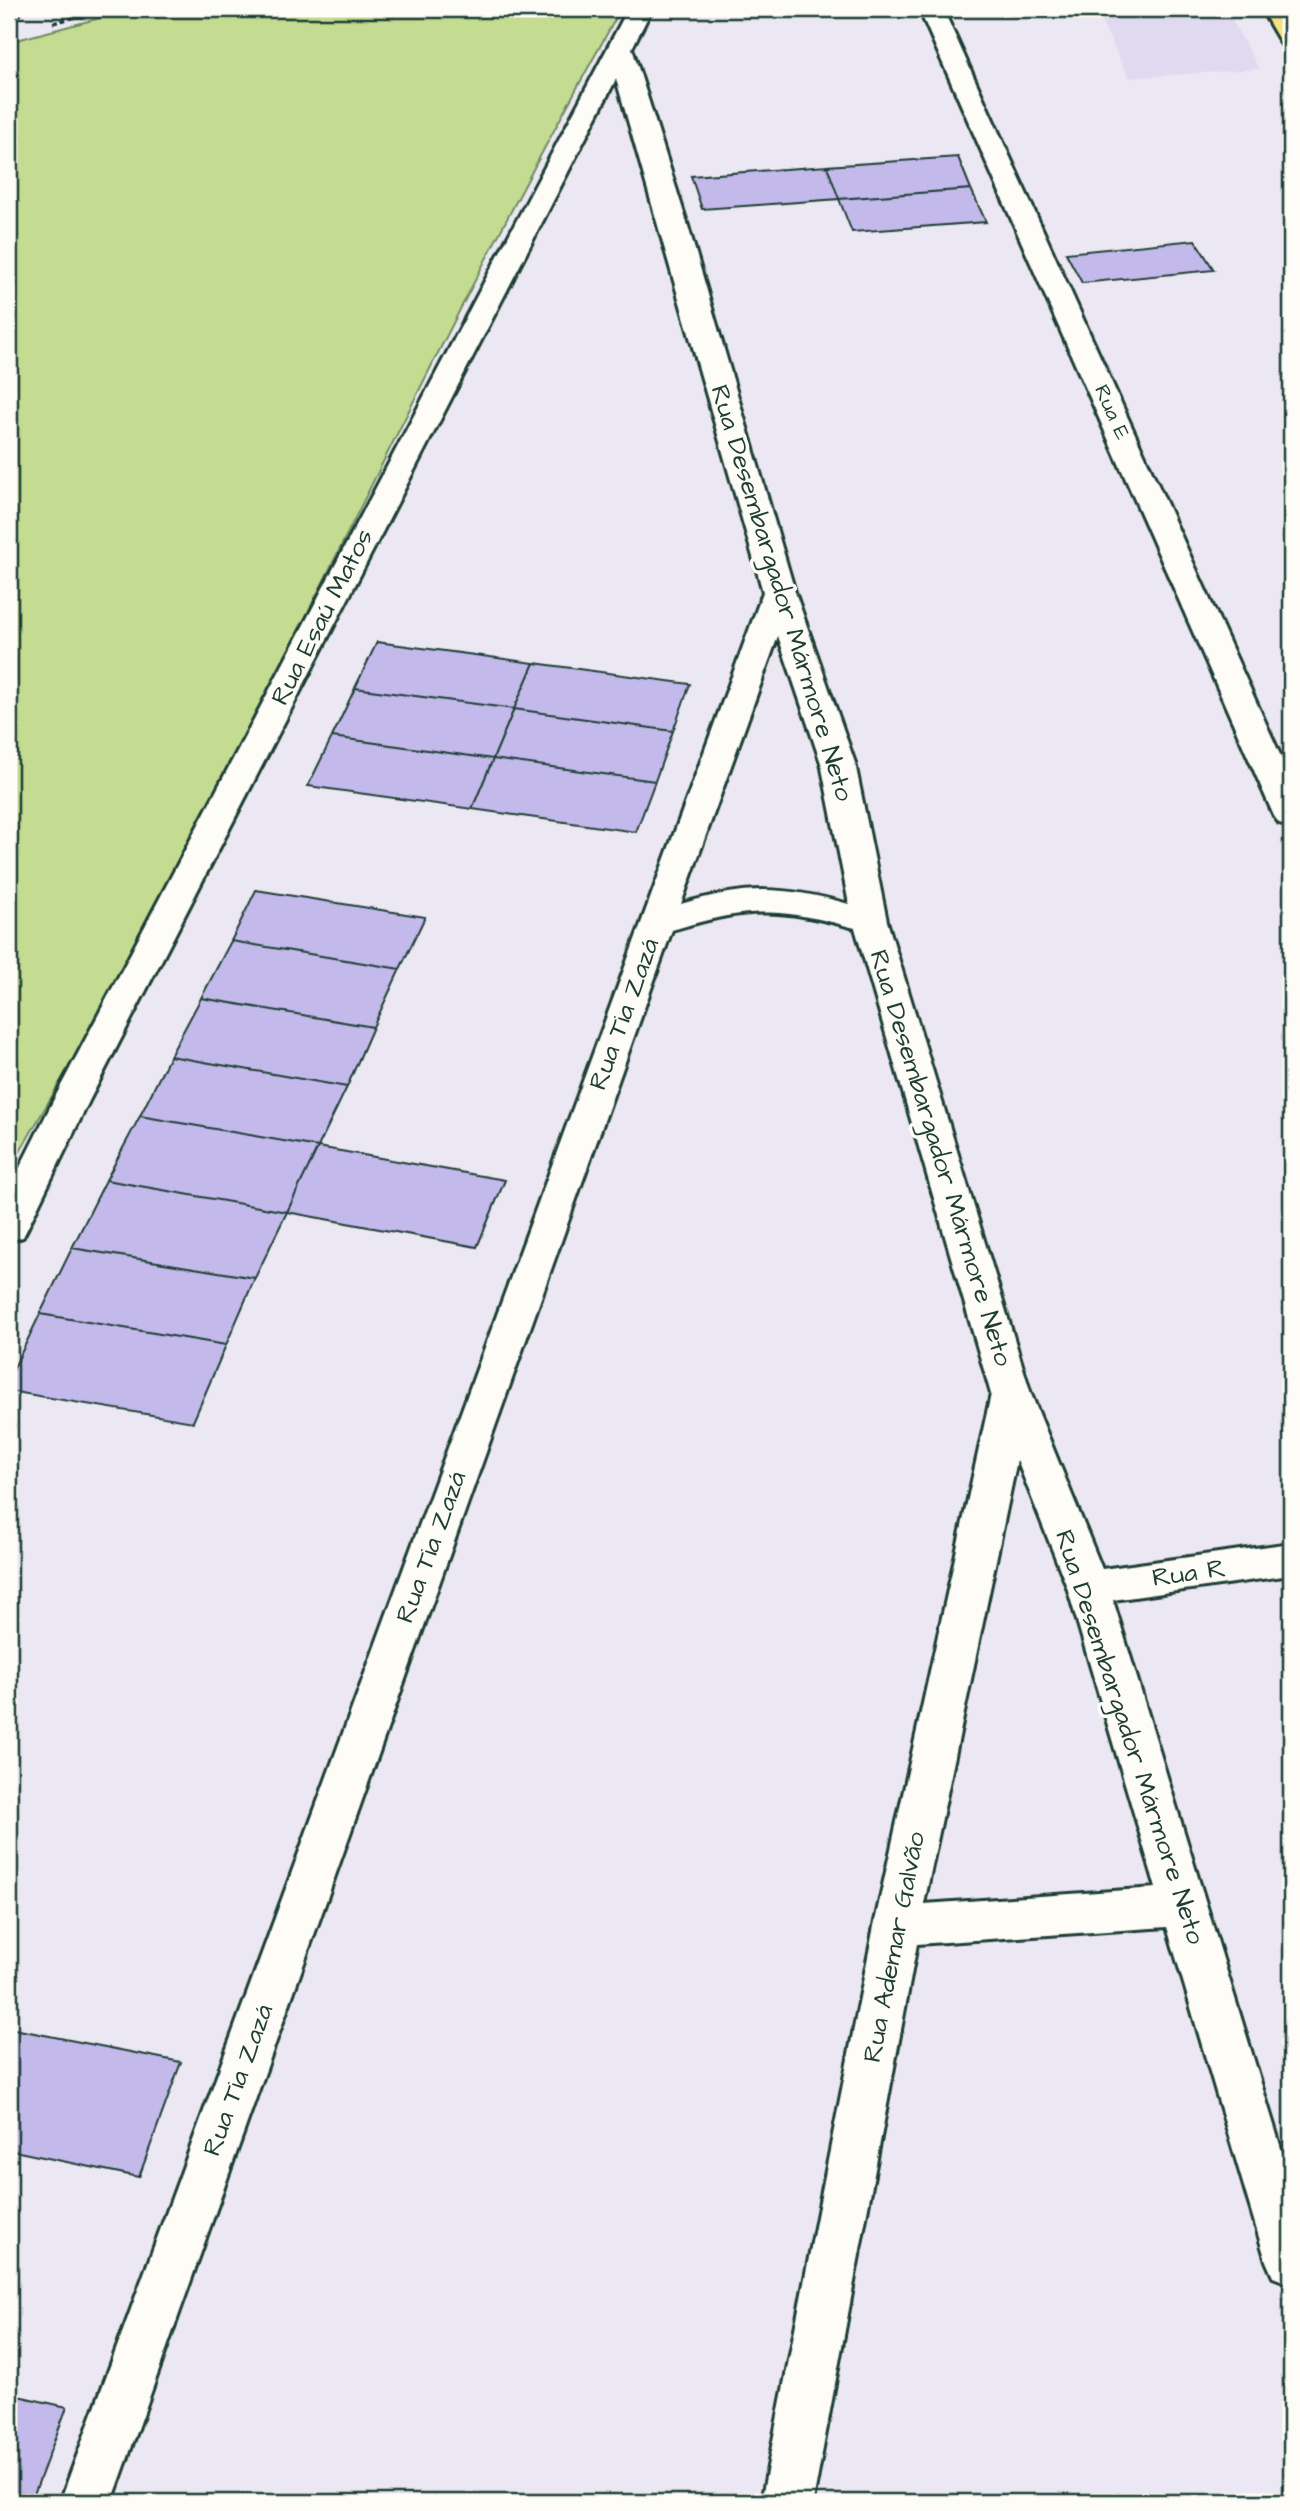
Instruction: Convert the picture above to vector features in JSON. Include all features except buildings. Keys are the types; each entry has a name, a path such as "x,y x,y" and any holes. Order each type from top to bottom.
{"main road":[{"path":"1273,9 1291,40"}],"street":[{"name":"Rua Esaú Matos","path":"9,1227 72,1099 640,9"},
{"name":"Rua E","path":"931,9 1291,816"},
{"name":"Rua Desembargador Mármore Neto","path":"618,47 674,226 779,592 838,763 870,922 1011,1394 1088,1587 1291,2261"},
{"name":"Rua Tia Zazá","path":"86,2502 779,592"},
{"path":"657,923 752,900 806,904 870,922"},
{"name":"Rua Ademar Galvão","path":"787,2502 897,1926 1011,1394"},
{"name":"Rua R","path":"1088,1587 1291,1559"},
{"path":"897,1926 1185,1906"}],"path":[{"path":"45,25 106,9"}],"shaded area":[{"path":"1095,9 1226,9 1259,69 1129,78"}],"green space":[{"path":"134,9 621,9 501,229 161,901 9,1171 9,42"}]}
